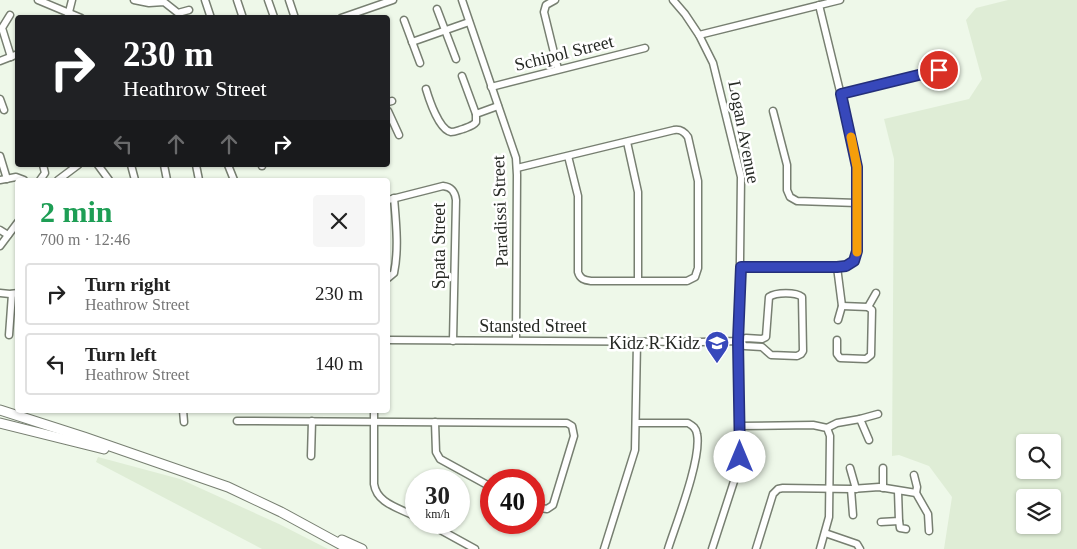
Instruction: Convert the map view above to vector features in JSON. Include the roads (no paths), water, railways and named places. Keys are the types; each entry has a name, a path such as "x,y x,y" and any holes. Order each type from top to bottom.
{"main road":[{"path":"0,410 188,472 228,488 356,548"},
{"path":"0,423 136,456"}],"street":[{"path":"38,0 66,15"},
{"path":"68,15 72,0"},
{"path":"134,0 149,3 164,2 178,13 189,10"},
{"path":"207,0 210,15"},
{"path":"236,0 242,15"},
{"path":"268,0 273,15"},
{"path":"289,0 294,15"},
{"path":"349,15 393,0"},
{"name":"Paradissi Street","path":"462,0 513,147 517,168 516,340"},
{"path":"555,0 546,5 544,12 558,69"},
{"name":"Logan Avenue","path":"673,0 699,35 717,74 740,172 741,267 738,341 738,464 712,549"},
{"path":"699,35 840,0"},
{"path":"741,267 837,267 850,264 856,257 856,157 819,5"},
{"path":"437,9 456,59"},
{"path":"0,61 14,56 2,28 10,15"},
{"path":"404,20 420,63"},
{"path":"412,42 469,22"},
{"name":"Schipol Street","path":"491,87 645,48"},
{"path":"841,94 939,70"},
{"path":"426,89 444,128 454,131 473,126 476,122 476,114 462,76"},
{"path":"0,99 4,110"},
{"path":"476,114 498,106"},
{"path":"773,111 786,165 787,190 790,197 797,201 857,203"},
{"path":"390,115 399,135"},
{"path":"517,168 674,130 682,130 688,137 698,181 698,268 695,277 687,281 584,280 579,275 578,196 568,156"},
{"path":"627,142 638,192 638,280"},
{"path":"0,156 4,180 19,178"},
{"path":"61,178 75,167"},
{"path":"99,167 108,178"},
{"name":"Spata Street","path":"391,199 443,186 451,188 455,195 453,341"},
{"path":"390,276 394,273 396,224 391,199"},
{"path":"0,246 15,226"},
{"path":"0,230 8,235"},
{"path":"837,267 842,306 838,320"},
{"path":"0,293 15,293 9,335"},
{"path":"868,307 876,293"},
{"path":"796,294 802,297 803,351 801,354 797,356 771,355 762,347 745,346 738,341 746,338 762,339 766,337 767,302 770,296 796,294"},
{"path":"837,340 837,354 840,358 866,359 870,357 872,310 868,307 842,306"},
{"name":"Stansted Street","path":"390,340 738,341"},
{"path":"604,549 636,443 637,342"},
{"path":"182,413 184,422"},
{"path":"374,413 374,484 376,492 380,499 405,512"},
{"path":"739,426 813,425 827,428 838,423 878,414"},
{"path":"860,419 869,440"},
{"path":"237,421 567,423 572,426 574,436 553,505 545,509"},
{"path":"311,456 312,421"},
{"path":"435,422 436,452 440,459 480,482"},
{"path":"636,423 688,423 692,425 697,433 696,460 668,549"},
{"path":"820,549 830,511 830,436 827,428"},
{"path":"850,468 854,489 853,515"},
{"path":"883,468 883,488"},
{"path":"914,475 917,487 916,493 928,514 929,531"},
{"path":"756,549 776,491 783,488 883,488 898,492 916,493"},
{"path":"898,492 900,528 906,529"},
{"path":"881,522 899,521"},
{"path":"825,533 857,544 860,549"},
{"path":"448,534 476,549"}],"place":[{"name":"Kidz R Kidz","path":"717,364"}]}
